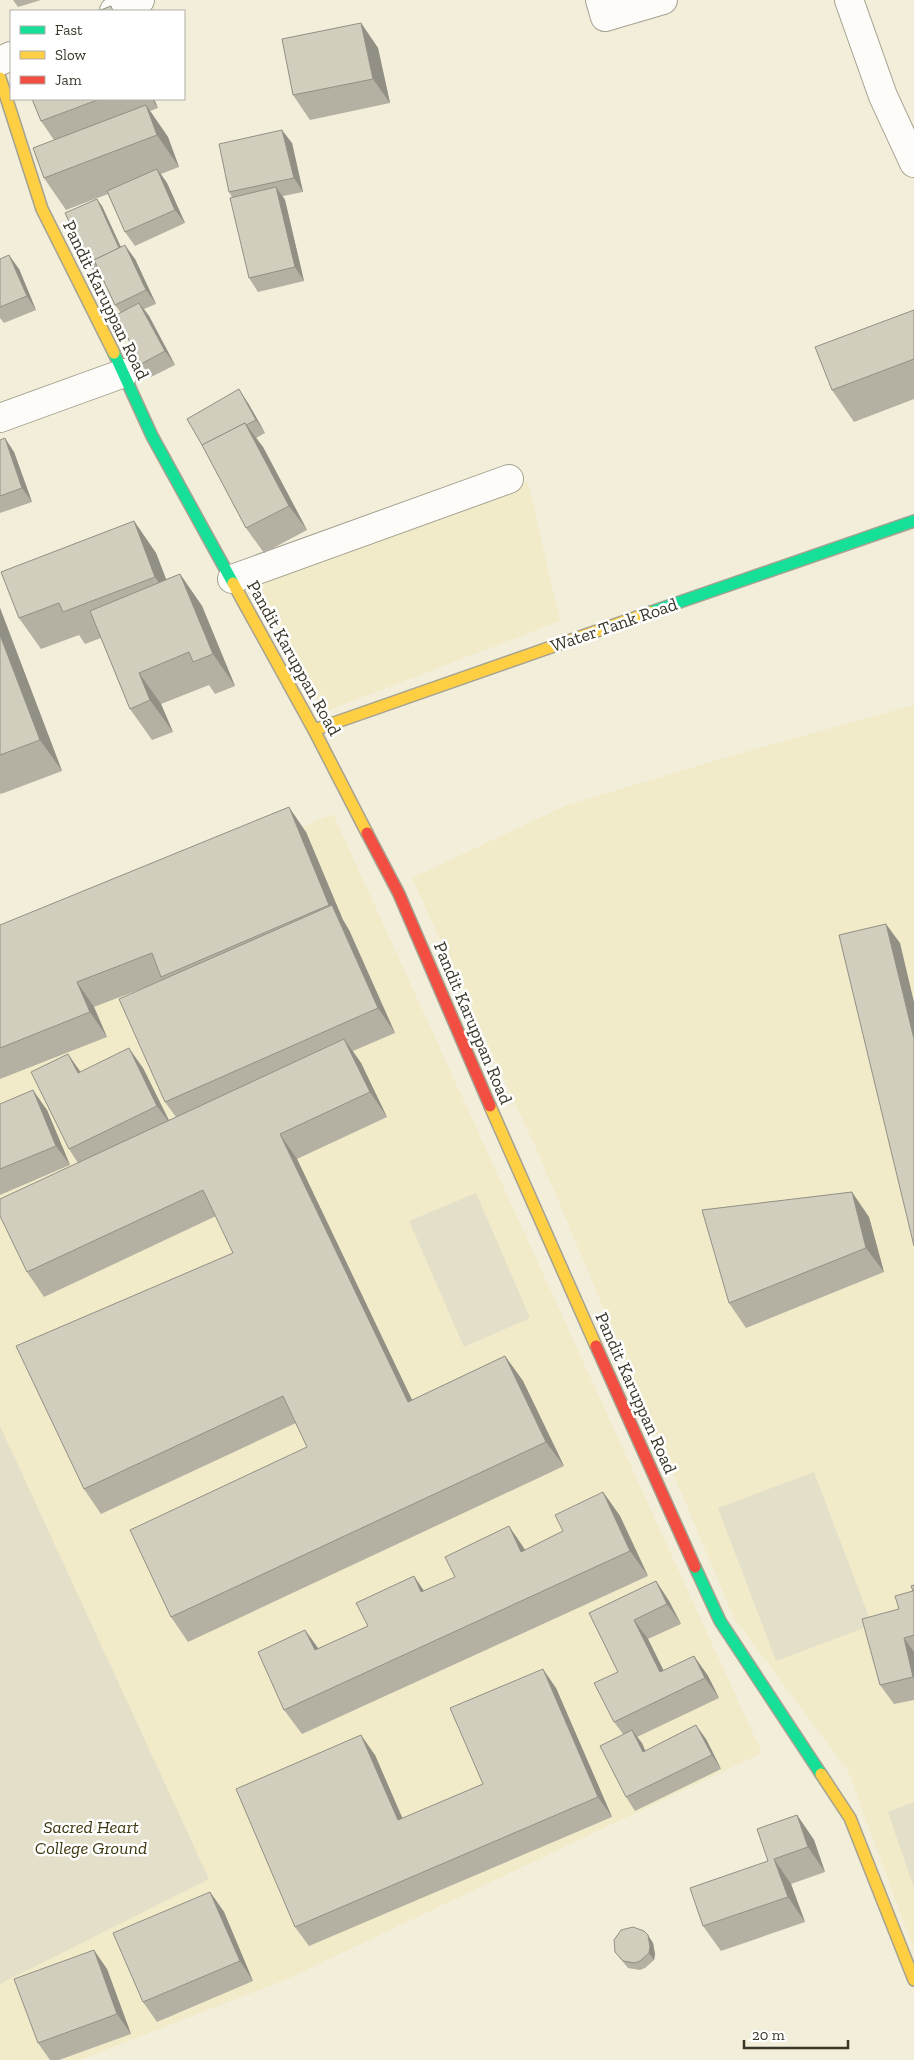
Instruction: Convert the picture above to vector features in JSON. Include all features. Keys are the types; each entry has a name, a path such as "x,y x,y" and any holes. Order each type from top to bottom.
{"main road":[{"name":"Pandit Karuppan Road","path":"0,78 42,209 124,373 152,436 314,730 399,894 557,1260 720,1621 850,1818 914,1980"},
{"name":"Water Tank Road","path":"314,730 489,667 914,521"}],"street":[{"path":"116,10 140,0"},
{"path":"600,0 605,16 663,0"},
{"path":"849,0 883,96 914,163"},
{"path":"0,418 124,373"},
{"path":"232,579 509,479"}],"shaded area":[{"path":"528,482 560,621 324,712 256,585"},
{"path":"914,705 914,1950 848,1771 734,1618 539,1155 412,878 567,805 734,755"},
{"path":"333,814 762,1753 287,1979 80,2060 0,2060 0,953"}],"green space":[{"path":"476,1193 530,1318 464,1347 409,1221"},
{"name":"Sacred Heart College Ground","path":"0,1426 209,1879 0,1984"},
{"path":"814,1472 872,1625 776,1661 718,1508"},
{"path":"914,1802 914,1888 888,1812"}],"building":[{"path":"111,6 113,10 101,10"},
{"path":"361,23 373,79 293,95 282,39"},
{"path":"32,100 97,100 41,121"},
{"path":"146,105 157,135 44,178 33,148"},
{"path":"282,130 294,178 229,192 219,144"},
{"path":"157,169 175,210 125,232 107,191"},
{"path":"276,187 295,267 249,278 230,198"},
{"path":"97,199 119,248 94,260 95,262 89,265 65,213"},
{"path":"125,245 146,290 115,305 94,260"},
{"path":"9,255 27,296 0,307 0,259"},
{"path":"139,303 165,351 141,364 116,315"},
{"path":"914,310 914,359 832,390 815,347"},
{"path":"239,389 256,420 246,425 245,423 202,445 187,419"},
{"path":"245,423 289,506 246,528 202,445"},
{"path":"5,438 22,488 0,496 0,440"},
{"path":"134,521 155,577 63,612 59,603 19,618 1,572"},
{"path":"180,574 213,654 193,662 189,652 139,673 150,700 130,709 90,611"},
{"path":"0,635 40,740 0,755"},
{"path":"289,807 329,905 161,977 152,953 77,982 90,1012 0,1048 0,925"},
{"path":"332,905 378,1008 165,1102 119,999"},
{"path":"886,924 914,1039 914,1246 839,935"},
{"path":"344,1039 370,1092 280,1134 408,1402 505,1356 546,1442 171,1617 130,1530 307,1447 283,1396 84,1489 16,1346 233,1253 203,1190 27,1272 0,1216 0,1199"},
{"path":"129,1048 157,1106 69,1149 31,1072 68,1054 78,1073"},
{"path":"33,1090 56,1146 0,1169 0,1104"},
{"path":"852,1192 866,1248 729,1303 702,1210"},
{"path":"603,1492 630,1551 284,1710 258,1652 305,1630 315,1650 368,1626 356,1603 414,1576 421,1592 455,1577 445,1557 509,1526 521,1552 563,1531 555,1515"},
{"path":"656,1581 667,1604 634,1620 660,1672 694,1656 705,1678 614,1722 594,1683 618,1672 589,1613"},
{"path":"914,1585 914,1635 904,1638 913,1677 880,1685 862,1619 899,1609 895,1596 913,1591 911,1586"},
{"path":"543,1669 598,1797 295,1927 236,1789 361,1735 398,1820 483,1784 450,1708"},
{"path":"696,1725 712,1755 626,1797 600,1746 632,1730 643,1752"},
{"path":"797,1815 808,1847 774,1859 788,1897 703,1926 690,1888 768,1861 757,1829"},
{"path":"210,1892 240,1961 143,2002 113,1933"},
{"path":"633,1927 644,1931 648,1935 650,1947 649,1953 635,1963 623,1961 615,1952 614,1940 621,1930"},
{"path":"94,1950 117,2014 38,2043 14,1979"}],"traffic: fast":[{"path":"114,353 152,436 233,583"},
{"path":"651,612 914,521"},
{"path":"695,1567 720,1621 821,1774"}],"traffic: slow":[{"path":"0,78 42,209 114,353"},
{"path":"233,583 314,730 367,833"},
{"path":"314,730 651,612"},
{"path":"490,1106 596,1346"},
{"path":"821,1774 850,1818 914,1980"}],"traffic: jam":[{"path":"367,833 399,894 490,1106"},
{"path":"596,1346 695,1567"}]}
